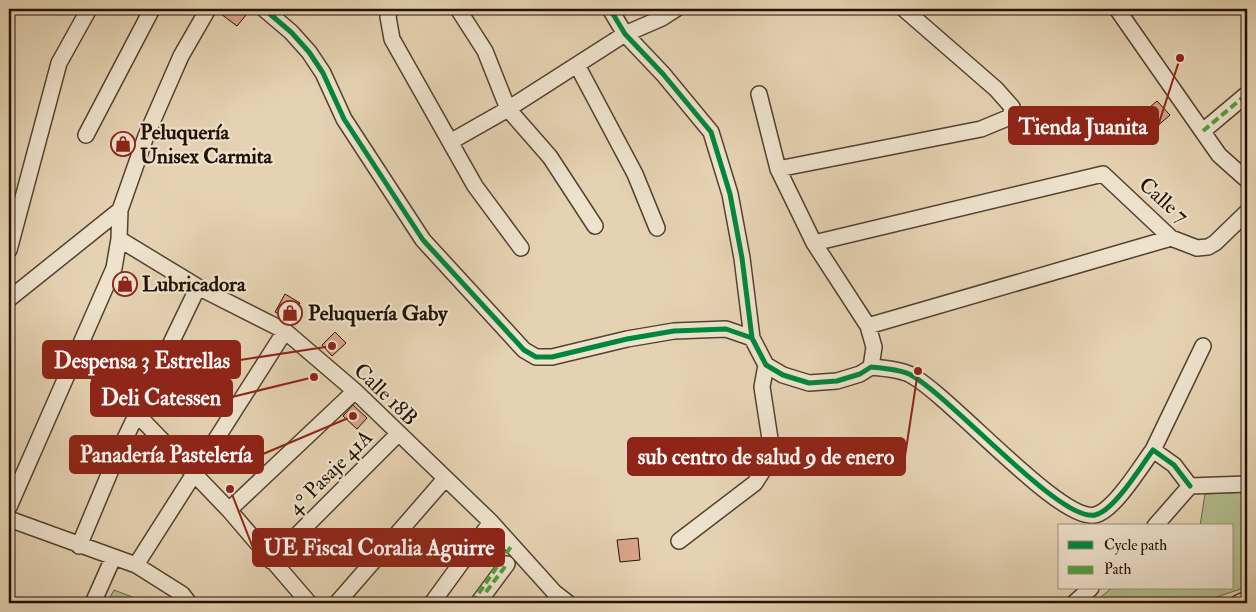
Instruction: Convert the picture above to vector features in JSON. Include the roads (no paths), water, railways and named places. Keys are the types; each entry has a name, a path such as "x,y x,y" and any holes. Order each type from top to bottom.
{"street":[{"path":"10,242 59,63 90,9"},
{"path":"86,136 152,9"},
{"path":"9,507 114,268 119,239 120,210 146,136 178,65 208,9"},
{"path":"264,9 291,32 309,52 323,73 344,119 423,240 524,350 536,357 552,357 627,339 674,331 726,329 752,338"},
{"path":"390,9 388,17 392,39 475,186 521,248"},
{"path":"458,9 485,51 508,109 550,156 595,226"},
{"path":"610,9 625,34 663,74 711,132 730,194 742,258 752,338 766,365 783,375 809,383 837,381 860,374 871,367 907,373 930,387 1028,476 1079,514 1094,515 1106,510 1153,450 1203,346"},
{"path":"450,142 508,109 625,34 662,18 676,9"},
{"path":"778,170 981,129 1010,117 1012,107 996,89 904,9"},
{"path":"1117,9 1219,155 1247,180"},
{"path":"577,65 635,174 657,228"},
{"path":"759,94 778,170 814,243 868,326 874,347 871,367"},
{"path":"1203,131 1247,94"},
{"name":"Calle 7","path":"814,243 1104,174 1171,238 1196,248 1208,247 1247,212"},
{"path":"9,299 120,210"},
{"path":"868,326 1171,238"},
{"name":"Calle 18B","path":"119,239 198,287 285,331 356,391 444,480 491,522 555,593 568,603"},
{"path":"79,546 138,413 198,287"},
{"path":"136,565 285,331"},
{"path":"77,352 138,413 229,510 309,603"},
{"path":"679,542 755,484 767,464 770,439 762,387 766,365"},
{"path":"229,510 356,391"},
{"name":"4° Pasaje 41A","path":"271,561 398,434"},
{"path":"1153,450 1174,465 1190,486"},
{"path":"337,603 444,480"},
{"path":"1157,524 1190,486 1247,484"},
{"path":"9,519 79,546 136,565 182,594 189,603"},
{"path":"432,603 491,522"},
{"path":"93,603 113,558"},
{"path":"478,603 508,564"},
{"path":"1074,603 1090,590"},
{"path":"1238,603 1247,599"}],"place":[{"name":"Tienda Juanita","path":"1180,58"},
{"name":"Peluquería Unisex Carmita","path":"123,144"},
{"name":"Lubricadora","path":"125,284"},
{"name":"Peluquería Gaby","path":"290,313"},
{"name":"Despensa 3 Estrellas","path":"332,346"},
{"name":"sub centro de salud 9 de enero","path":"918,371"},
{"name":"Deli Catessen","path":"314,377"},
{"name":"Panadería Pastelería","path":"353,416"},
{"name":"UE Fiscal Coralia Aguirre","path":"230,489"}]}
